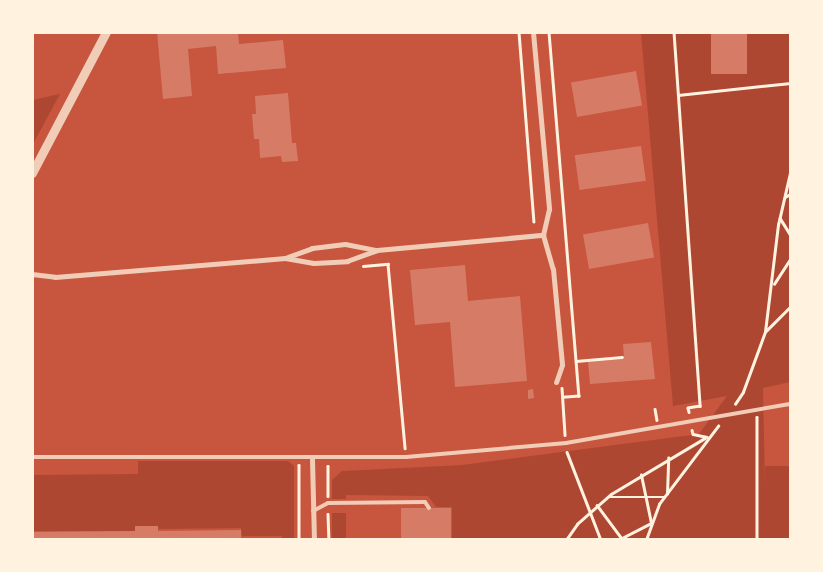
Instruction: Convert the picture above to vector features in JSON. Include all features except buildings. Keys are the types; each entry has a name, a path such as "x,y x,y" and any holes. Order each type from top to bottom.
{"street":[{"path":"32,173 106,32"},
{"path":"533,32 549,209 543,235 553,269 561,376 556,382"},
{"path":"32,274 55,277 285,258 314,263 347,261 377,250 543,235"},
{"path":"285,258 312,248 345,244 377,250"},
{"path":"312,459 314,540"}],"lane":[{"path":"32,457 299,456 312,459 406,457 566,443 726,417 790,404"},
{"path":"313,511 328,503 420,502 428,503 430,508"}],"path":[{"path":"519,32 534,221"},
{"path":"549,32 579,396 564,397"},
{"path":"674,32 700,406 688,408 693,434 707,437"},
{"path":"678,95 790,83"},
{"path":"644,540 650,523 666,496 707,437 726,417 743,392 765,332 773,285 780,217 790,173"},
{"path":"785,197 790,194"},
{"path":"780,217 790,234"},
{"path":"773,285 790,259"},
{"path":"354,267 388,264 406,457"},
{"path":"765,332 790,307"},
{"path":"576,361 622,357"},
{"path":"561,376 566,443 601,540"},
{"path":"757,411 757,540"},
{"path":"566,540 591,510 607,497 641,474 707,437"},
{"path":"299,456 299,540"},
{"path":"666,496 668,458"},
{"path":"641,474 650,523"},
{"path":"607,497 666,496"},
{"path":"597,505 621,539 650,523"}],"shaded area":[{"path":"641,33 790,33 790,382 763,388 766,539 452,539 452,507 436,507 428,496 346,495 346,499 332,499 332,480 342,471 462,465 699,434 727,396 673,406"},
{"path":"60,94 33,144 33,100"},
{"path":"138,461 288,461 294,466 294,539 282,539 282,536 242,536 241,528 158,529 158,526 135,526 135,531 33,531 32,475 138,474"},
{"path":"765,466 790,466 790,539 765,539"},
{"path":"332,513 346,513 346,539 332,539"}]}
